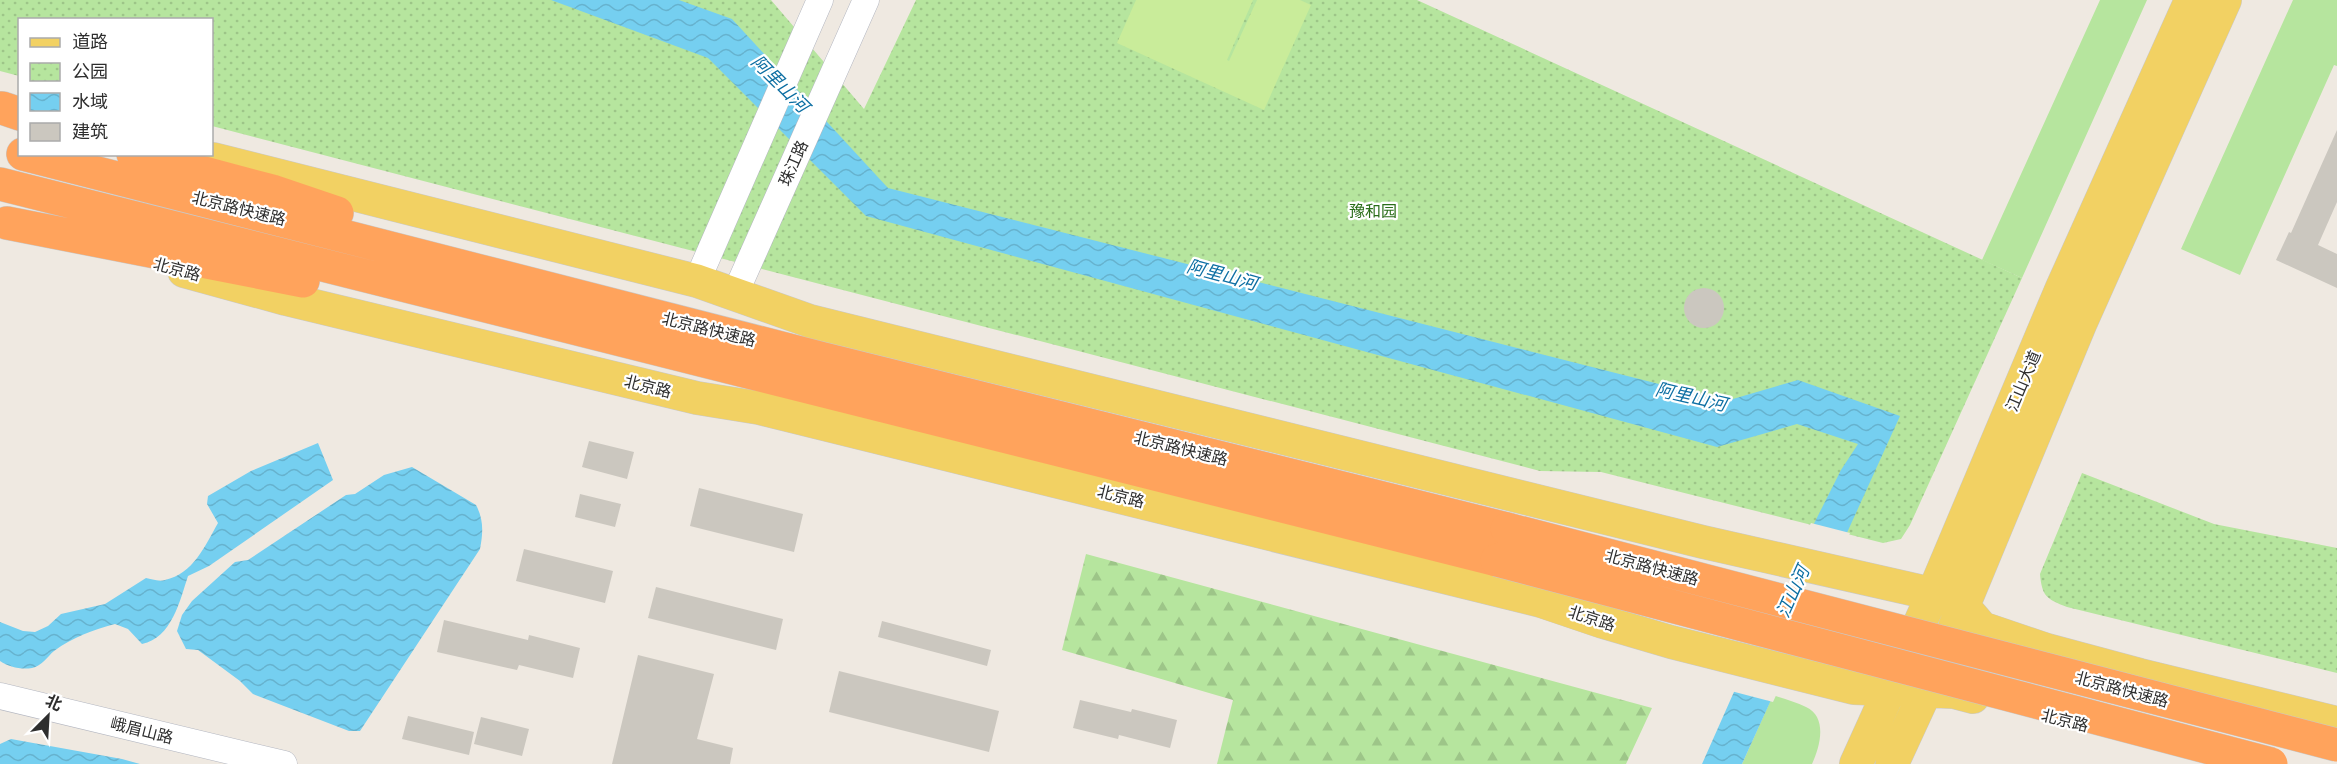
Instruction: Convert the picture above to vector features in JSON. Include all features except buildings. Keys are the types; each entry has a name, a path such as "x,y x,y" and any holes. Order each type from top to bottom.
{"highway":[{"name":"北京路快速路","path":"0,149 18,153"},
{"name":"北京路快速路","path":"29,156 820,358 1507,529 2337,745"},
{"path":"141,156 272,191 360,220 678,300 820,358"},
{"name":"北京路快速路","path":"0,184 1497,560 2271,764"},
{"path":"4,222 352,291 521,332 638,357 735,370"}],"main road":[{"name":"江山大道","path":"1856,764 1933,594 2061,290 2191,0"},
{"name":"江山大道","path":"1892,764 1964,607 2081,322 2225,0"},
{"path":"202,156 697,281 810,321 1780,559 1933,594 1964,607 1982,628 2047,650 2337,723"},
{"name":"北京路","path":"4,222 297,302 697,398 759,408 1541,601 1671,642 1854,688 1954,692 2243,764"}],"street":[{"path":"697,281 820,0"},
{"name":"珠江路","path":"735,294 866,0"},
{"name":"峨眉山路","path":"0,696 274,763"}],"green space":[{"name":"豫和园","path":"0,0 771,0 864,109 916,0 1417,0 2022,278 1910,525 1901,539 1883,543 1601,472 1540,471 213,126 213,18 18,18 18,76 0,71"},
{"path":"1136,0 1253,0 1227,60 1229,61 1257,0 1300,0 1311,5 1264,110 1117,43"},
{"path":"2100,0 2147,0 2022,278 1982,260"},
{"path":"2293,0 2337,0 2337,66 2334,65 2240,275 2181,249"},
{"path":"2082,473 2214,524 2337,548 2337,673 2067,607 2046,596 2040,574"},
{"path":"1086,554 1652,708 1626,764 1217,764 1233,700 1062,650"},
{"path":"1773,695 1806,707 1817,718 1820,733 1818,749 1812,764 1742,764"}],"water":[{"path":"551,0 679,0 732,19 888,188 1726,401 1798,380 1900,416 1742,764 1702,764 1769,613 1841,470 1858,444 1797,424 1717,447 866,216 708,58"},
{"path":"318,443 333,480 209,566 188,576 173,617 161,634 142,644 128,629 115,624 91,631 68,642 36,667 19,668 0,661 0,622 23,631 35,632 48,626 61,614 105,604 146,578 160,581 175,577 197,558 218,523 207,504 208,496 251,471"},
{"path":"412,467 476,505 482,527 480,549 360,731 349,731 253,694 240,681 198,650 186,649 177,631 182,615 192,601 235,562 248,560 346,495 355,494 384,475"},
{"path":"11,739 140,764 0,764 0,744"}],"pier":[{"path":"1811,523 1850,533 1773,702 1731,691 1766,612"}],"water label":[{"name":"阿里山河","path":"780,84"},
{"name":"阿里山河","path":"1222,275"},
{"name":"阿里山河","path":"1691,397"},
{"name":"江山河","path":"1793,592"}]}
